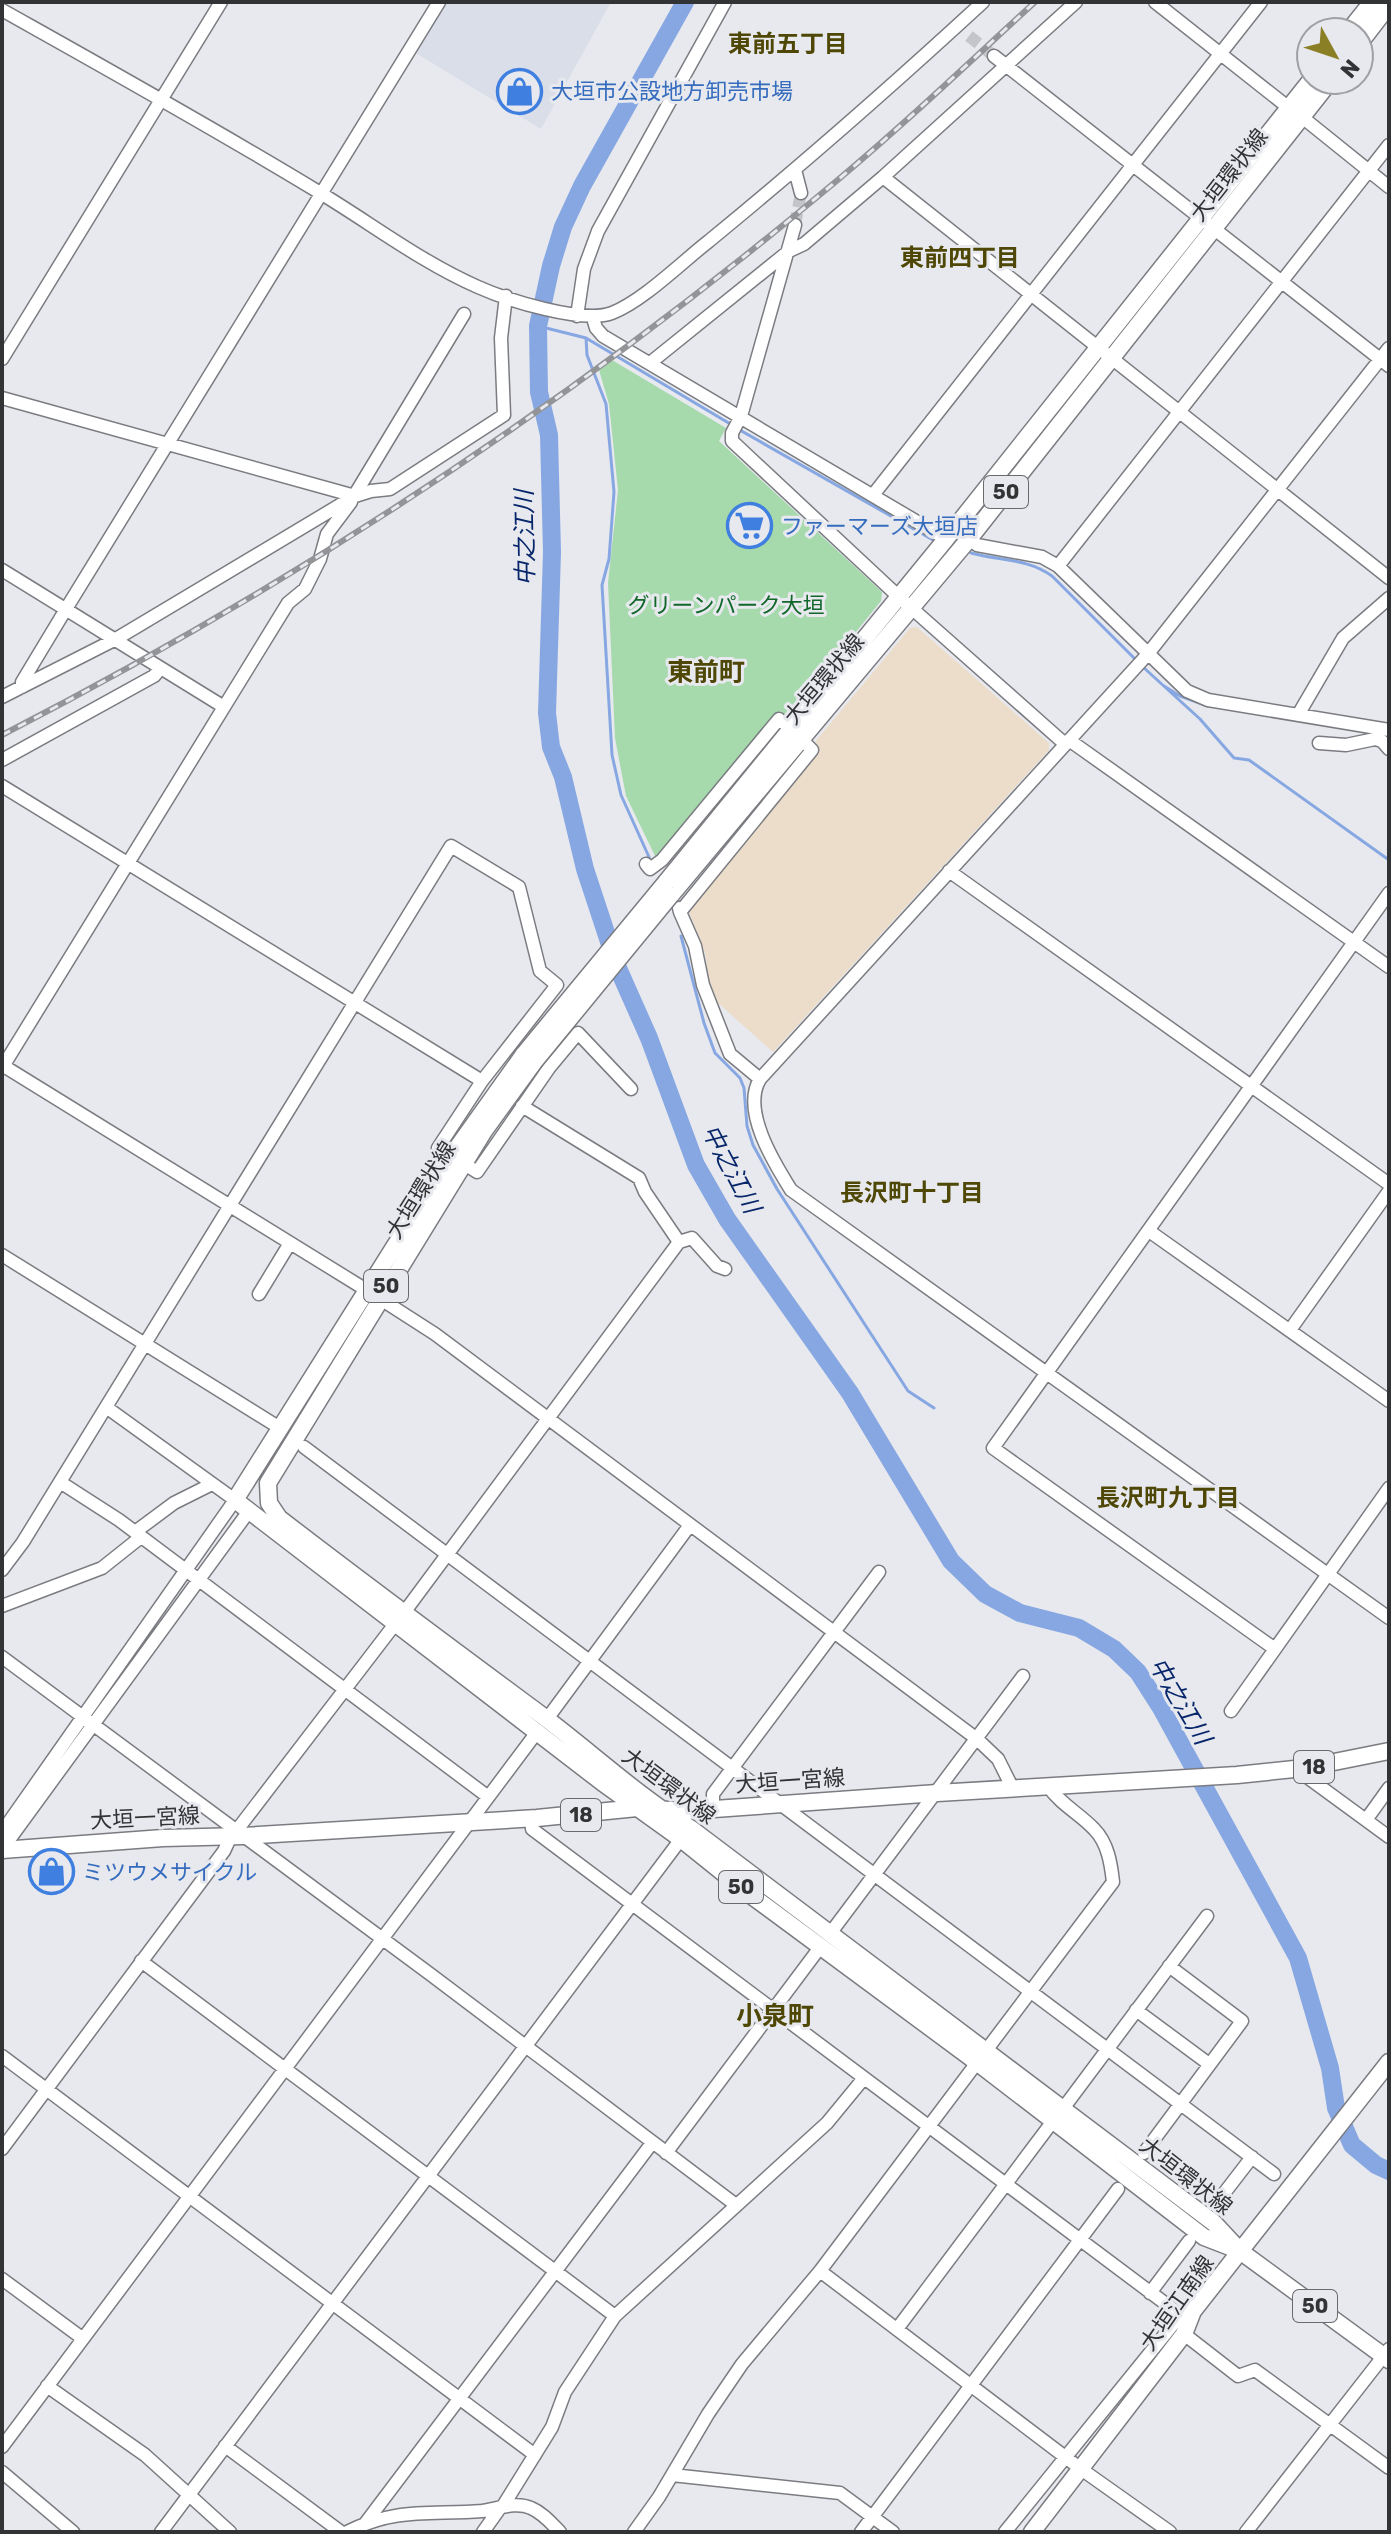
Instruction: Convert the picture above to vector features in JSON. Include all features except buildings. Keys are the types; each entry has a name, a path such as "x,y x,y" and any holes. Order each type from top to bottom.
{"main road":[{"path":"1375,23 1389,5"},
{"name":"大垣環状線","path":"268,1483 374,1294 458,1159 529,1058 674,899 899,597 1104,354 1214,230 1296,112 1304,96"},
{"name":"大垣環状線","path":"796,735 912,608 969,539 1200,218 1314,96"},
{"name":"大垣環状線","path":"374,1294 280,1428 242,1506 542,1726 690,1828 825,1940"},
{"path":"268,1483 269,1503 279,1518"},
{"name":"50","path":"242,1506 268,1483"},
{"name":"50","path":"242,1506 279,1518"},
{"name":"大垣環状線","path":"279,1518 399,1619"},
{"name":"大垣環状線","path":"542,1726 637,1808 825,1940 1058,2115 1204,2237 1240,2251 1387,2355"},
{"name":"大垣一宮線","path":"2,1848 531,1819 637,1808 713,1809 1237,1775 1304,1768 1389,1751"},
{"name":"大垣江南線","path":"1032,2532 1184,2334 1187,2314 1389,2062"}],"street":[{"path":"21,2 7,12 321,193 447,272 477,287 510,298 593,318 612,313 630,303 795,170 983,2"},
{"path":"2,359 221,2"},
{"path":"22,687 22,682 66,609 439,2"},
{"path":"575,316 584,269 598,231 725,2"},
{"path":"650,363 789,251 804,244 883,177 1076,2"},
{"path":"1155,2 1389,187"},
{"path":"873,495 1261,2"},
{"path":"958,24 969,36"},
{"path":"994,56 1384,363"},
{"path":"1058,566 1389,145"},
{"path":"795,170 801,193"},
{"path":"883,177 1389,578"},
{"path":"795,225 732,441 899,597 1067,742 1389,967"},
{"path":"2,697 116,639 354,496 390,489 504,415 501,338 510,298"},
{"path":"464,314 354,496 327,534 320,559 305,589 288,603 2,1066 435,1334 977,1739 998,1759 1013,1789"},
{"path":"593,318 603,336 946,539"},
{"path":"1389,348 1384,363 1277,489 1147,655 755,1087 757,1117 767,1151 791,1190 1389,1618"},
{"path":"2,398 354,496"},
{"path":"969,539 977,545 1042,557 1058,566 1187,691 1208,700 1389,730"},
{"path":"2,570 224,707"},
{"path":"1298,715 1343,638 1389,598"},
{"path":"2,760 154,676 160,669"},
{"path":"646,864 650,869 662,860 779,719 812,750 674,899 695,946 703,985 730,1054 760,1079"},
{"path":"1319,743 1346,745 1375,739 1382,741 1389,749"},
{"path":"2,786 482,1081"},
{"path":"2,1570 60,1482 451,846 519,887 540,971 557,985 482,1081 438,1148 477,1172 578,1033 631,1089"},
{"path":"949,871 1389,1184"},
{"path":"1275,1649 993,1448 1389,893"},
{"path":"522,1106 639,1178 679,1242"},
{"path":"1290,1330 1389,1191"},
{"path":"1149,1231 1389,1401"},
{"path":"2,2149 679,1242 692,1238 717,1266 725,1269"},
{"path":"259,1294 290,1243"},
{"path":"2,1255 280,1428"},
{"path":"106,1407 242,1506"},
{"path":"304,1447 1274,2174"},
{"path":"60,1482 198,1579 487,1796"},
{"path":"2,1606 102,1568 174,1503 212,1484"},
{"path":"1231,1711 1389,1488"},
{"path":"2,1848 8,1823 81,1717 185,1570 242,1506"},
{"path":"2,1848 94,1726 198,1579 242,1506"},
{"path":"2,2447 690,1525"},
{"path":"713,1809 713,1794 879,1572"},
{"path":"2,1657 736,2205"},
{"path":"666,2153 1023,1676"},
{"path":"1304,1768 1307,1777 1389,1837"},
{"path":"634,2532 742,2364 820,2271 1113,1882 1105,1845 1096,1830 1058,1800 1048,1786"},
{"path":"1366,1820 1389,1788"},
{"path":"531,1819 532,1829 1150,2293 1187,2314 1065,2456 1005,2532"},
{"path":"161,2532 681,1839"},
{"path":"897,2329 1207,1916"},
{"path":"141,1961 615,2316"},
{"path":"1144,2153 1242,2021 1169,1966"},
{"path":"1136,2010 1209,2064"},
{"path":"2,2056 535,2455"},
{"path":"483,2532 535,2455 552,2427 565,2392 615,2316 827,2123 864,2078"},
{"path":"364,2525 652,2143"},
{"path":"1215,2205 1252,2157"},
{"path":"861,2532 1118,2189"},
{"path":"1150,2293 1189,2241"},
{"path":"820,2271 1081,2469 1170,2532"},
{"path":"2,2279 82,2338"},
{"path":"1184,2334 1238,2376 1255,2370 1389,2468"},
{"path":"1246,2532 1387,2355"},
{"path":"47,2386 145,2455 230,2532"},
{"path":"225,2446 344,2532 416,2512 501,2507 530,2507 560,2532"},
{"path":"2,2472 73,2532"},
{"path":"672,2475 840,2493 893,2532"}],"shaded area":[{"name":"大垣市公設地方卸売市場","path":"446,2 611,2 541,129 414,52"},
{"path":"917,627 1049,743 1049,750 773,1052 717,1002 709,981 705,952 689,912 819,748 814,743 910,628"}],"green space":[{"name":"グリーンパーク大垣","path":"612,360 726,428 719,441 882,592 881,601 787,717 780,711 657,860 626,796 615,738 608,583 618,490 609,404 599,370"}],"waterway":[{"name":"中之江川","path":"685,2 582,186 563,227 538,326 539,392 549,435 552,552 547,713 551,747 563,777 585,869 617,966 649,1038 696,1165 727,1219 850,1393 951,1561 985,1594 1020,1613 1079,1628 1114,1649 1138,1672 1161,1708 1298,1958 1330,2068 1336,2108 1352,2145 1376,2165 1389,2171"},
{"path":"538,326 586,338 732,425"},
{"path":"586,338 587,355 606,404 614,492 609,559 602,585 612,755 621,795 649,857"},
{"path":"738,429 933,540"},
{"path":"971,553 1043,570 1138,662"},
{"path":"1143,667 1200,719 1234,758 1249,760 1389,860"},
{"path":"1164,686 1180,696 1208,706"},
{"path":"681,936 715,1053 740,1078 744,1088 747,1126 753,1145 777,1189 908,1391 934,1408"}],"tunnel":[{"path":"969,36 994,56"},
{"path":"795,225 801,193"}],"railway":[{"path":"2,735 217,617 424,489 525,420 624,349 816,198 1035,2"}],"place":[{"name":"大垣市公設地方卸売市場","path":"520,91"},
{"name":"ファーマーズ大垣店","path":"750,526"},
{"name":"ミツウメサイクル","path":"51,1872"}],"district":[{"name":"東前五丁目","path":"788,44"},
{"name":"東前四丁目","path":"960,258"},
{"name":"東前町","path":"706,672"},
{"name":"長沢町十丁目","path":"912,1193"},
{"name":"長沢町九丁目","path":"1168,1498"},
{"name":"小泉町","path":"775,2016"}]}
